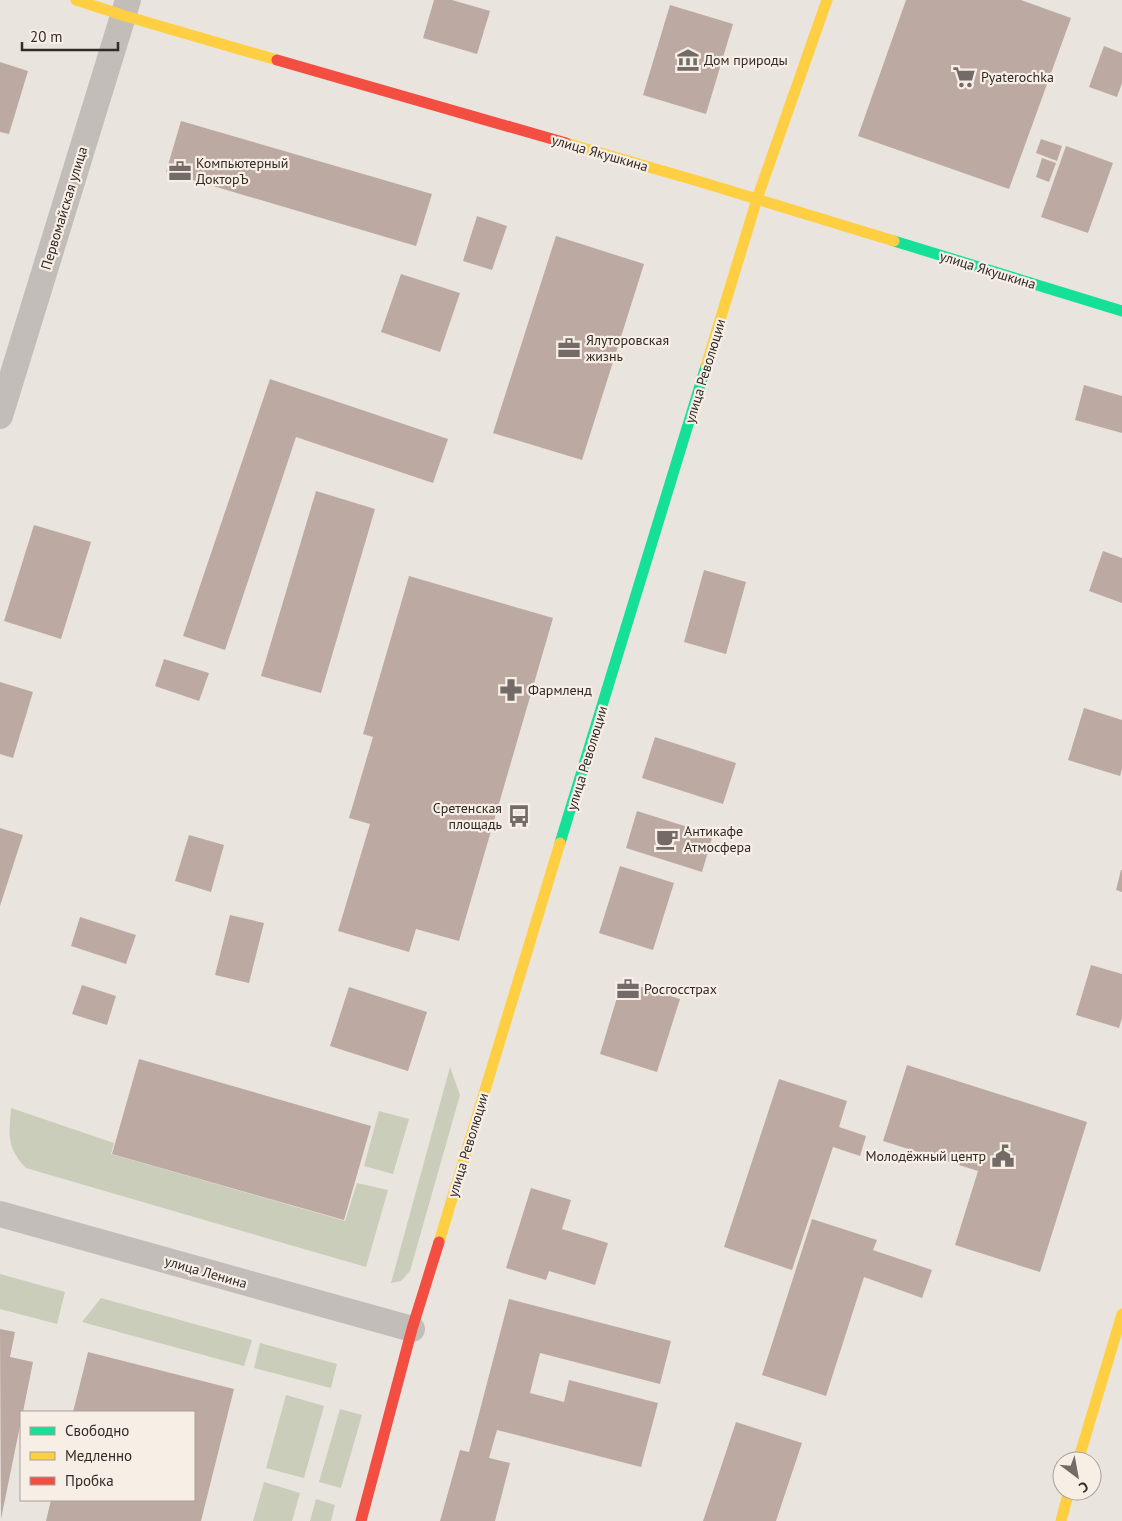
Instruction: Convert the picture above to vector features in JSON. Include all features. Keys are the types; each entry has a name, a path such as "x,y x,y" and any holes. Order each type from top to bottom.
{"main road":[{"name":"улица Якушкина","path":"76,0 125,7 193,34 757,199 1122,311"},
{"name":"улица Революции","path":"362,1521 412,1330 757,199 827,0"},
{"path":"1081,1451 1122,1314"},
{"path":"1060,1521 1066,1501"}],"street":[{"name":"Первомайская улица","path":"0,416 125,7"},
{"name":"улица Ленина","path":"0,1214 412,1330"}],"green space":[{"path":"450,1067 460,1095 410,1271 401,1281 391,1283"},
{"path":"11,1108 114,1143 111,1154 345,1221 357,1183 388,1190 366,1267 26,1168 15,1154 10,1140"},
{"path":"379,1111 409,1119 393,1174 364,1166"},
{"path":"0,1274 65,1292 57,1324 0,1309"},
{"path":"101,1298 252,1340 244,1366 82,1322"},
{"path":"260,1343 337,1364 331,1388 254,1368"},
{"path":"286,1395 324,1406 304,1478 266,1468"},
{"path":"340,1409 362,1415 341,1488 319,1482"},
{"path":"264,1482 300,1493 292,1521 253,1521"},
{"path":"316,1499 335,1505 331,1521 310,1521"}],"building":[{"path":"434,0 452,0 490,11 477,54 423,38"},
{"name":"Pyaterochka","path":"906,0 1021,0 1071,18 1009,189 858,136"},
{"name":"Дом природы","path":"670,5 733,24 706,114 643,95"},
{"path":"1104,46 1122,53 1122,83 1117,97 1089,87"},
{"path":"0,62 28,71 9,134 0,132"},
{"path":"181,121 432,194 416,246 166,172"},
{"path":"1041,139 1062,146 1057,161 1036,153"},
{"path":"1066,146 1113,163 1088,233 1041,217"},
{"path":"1042,158 1056,163 1049,182 1036,177"},
{"path":"477,216 507,226 492,270 463,261"},
{"name":"Ялуторовская жизнь","path":"556,236 644,264 582,460 493,433"},
{"path":"401,274 460,293 440,352 381,332"},
{"path":"270,379 448,439 433,483 296,437 225,650 183,636"},
{"path":"1084,385 1122,396 1122,433 1075,420"},
{"path":"316,491 375,509 321,693 261,676"},
{"path":"34,525 91,542 61,639 4,621"},
{"path":"1103,551 1122,558 1122,603 1089,591"},
{"path":"704,570 746,582 726,654 684,642"},
{"path":"409,576 553,618 459,941 416,929 409,952 338,931 370,824 349,818 373,737 363,734"},
{"path":"164,659 209,673 199,701 155,686"},
{"path":"0,682 33,692 13,758 0,754"},
{"path":"1084,708 1122,720 1122,769 1120,776 1068,760"},
{"path":"655,737 736,763 723,804 642,778"},
{"path":"637,811 713,835 702,872 626,848"},
{"path":"0,828 23,835 0,906"},
{"path":"189,835 224,845 211,892 175,881"},
{"path":"620,866 674,883 653,950 599,933"},
{"path":"1122,870 1122,892 1116,890"},
{"path":"230,915 264,923 249,983 215,975"},
{"path":"80,917 136,935 126,964 71,946"},
{"path":"1091,965 1122,974 1122,1018 1119,1028 1076,1015"},
{"path":"622,981 680,999 657,1072 600,1054"},
{"path":"82,985 116,996 107,1025 72,1014"},
{"path":"349,987 427,1012 408,1071 330,1046"},
{"path":"139,1059 371,1126 344,1220 112,1154"},
{"name":"Молодёжный центр","path":"907,1065 1087,1122 1040,1272 955,1245 978,1171 883,1141"},
{"path":"779,1079 847,1101 839,1127 866,1136 860,1156 833,1147 792,1270 724,1247"},
{"path":"531,1188 571,1200 562,1229 608,1243 595,1285 549,1271 546,1280 506,1268"},
{"path":"812,1219 877,1240 873,1250 932,1270 922,1298 864,1277 826,1396 762,1375"},
{"path":"509,1299 671,1341 660,1384 540,1353 530,1393 564,1402 569,1380 658,1403 641,1467 497,1430 489,1458 510,1463 495,1521 440,1521 460,1450 469,1452"},
{"path":"0,1329 15,1332 10,1357 33,1362 23,1411 20,1411 20,1426 1,1519"},
{"path":"88,1352 234,1389 201,1521 46,1521 51,1501 195,1501 195,1411 73,1411"},
{"path":"736,1422 802,1443 776,1521 703,1521"}],"traffic: fast":[{"path":"894,241 1122,311"},
{"path":"560,843 706,366"}],"traffic: slow":[{"path":"76,0 277,60"},
{"path":"706,366 757,199 827,0"},
{"path":"566,143 894,241"},
{"path":"439,1242 560,843"},
{"path":"1081,1451 1122,1314"},
{"path":"1061,1521 1066,1501"}],"traffic: jam":[{"path":"277,60 566,143"},
{"path":"361,1521 412,1329 439,1242"}],"place":[{"name":"Дом природы","path":"688,60"},
{"name":"Pyaterochka","path":"964,77"},
{"name":"Компьютерный ДокторЪ","path":"180,171"},
{"name":"Ялуторовская жизнь","path":"569,348"},
{"name":"Фармленд","path":"511,690"},
{"name":"Сретенская площадь","path":"519,816"},
{"name":"Антикафе Атмосфера","path":"667,839"},
{"name":"Росгосстрах","path":"628,989"},
{"name":"Молодёжный центр","path":"1003,1156"}]}
